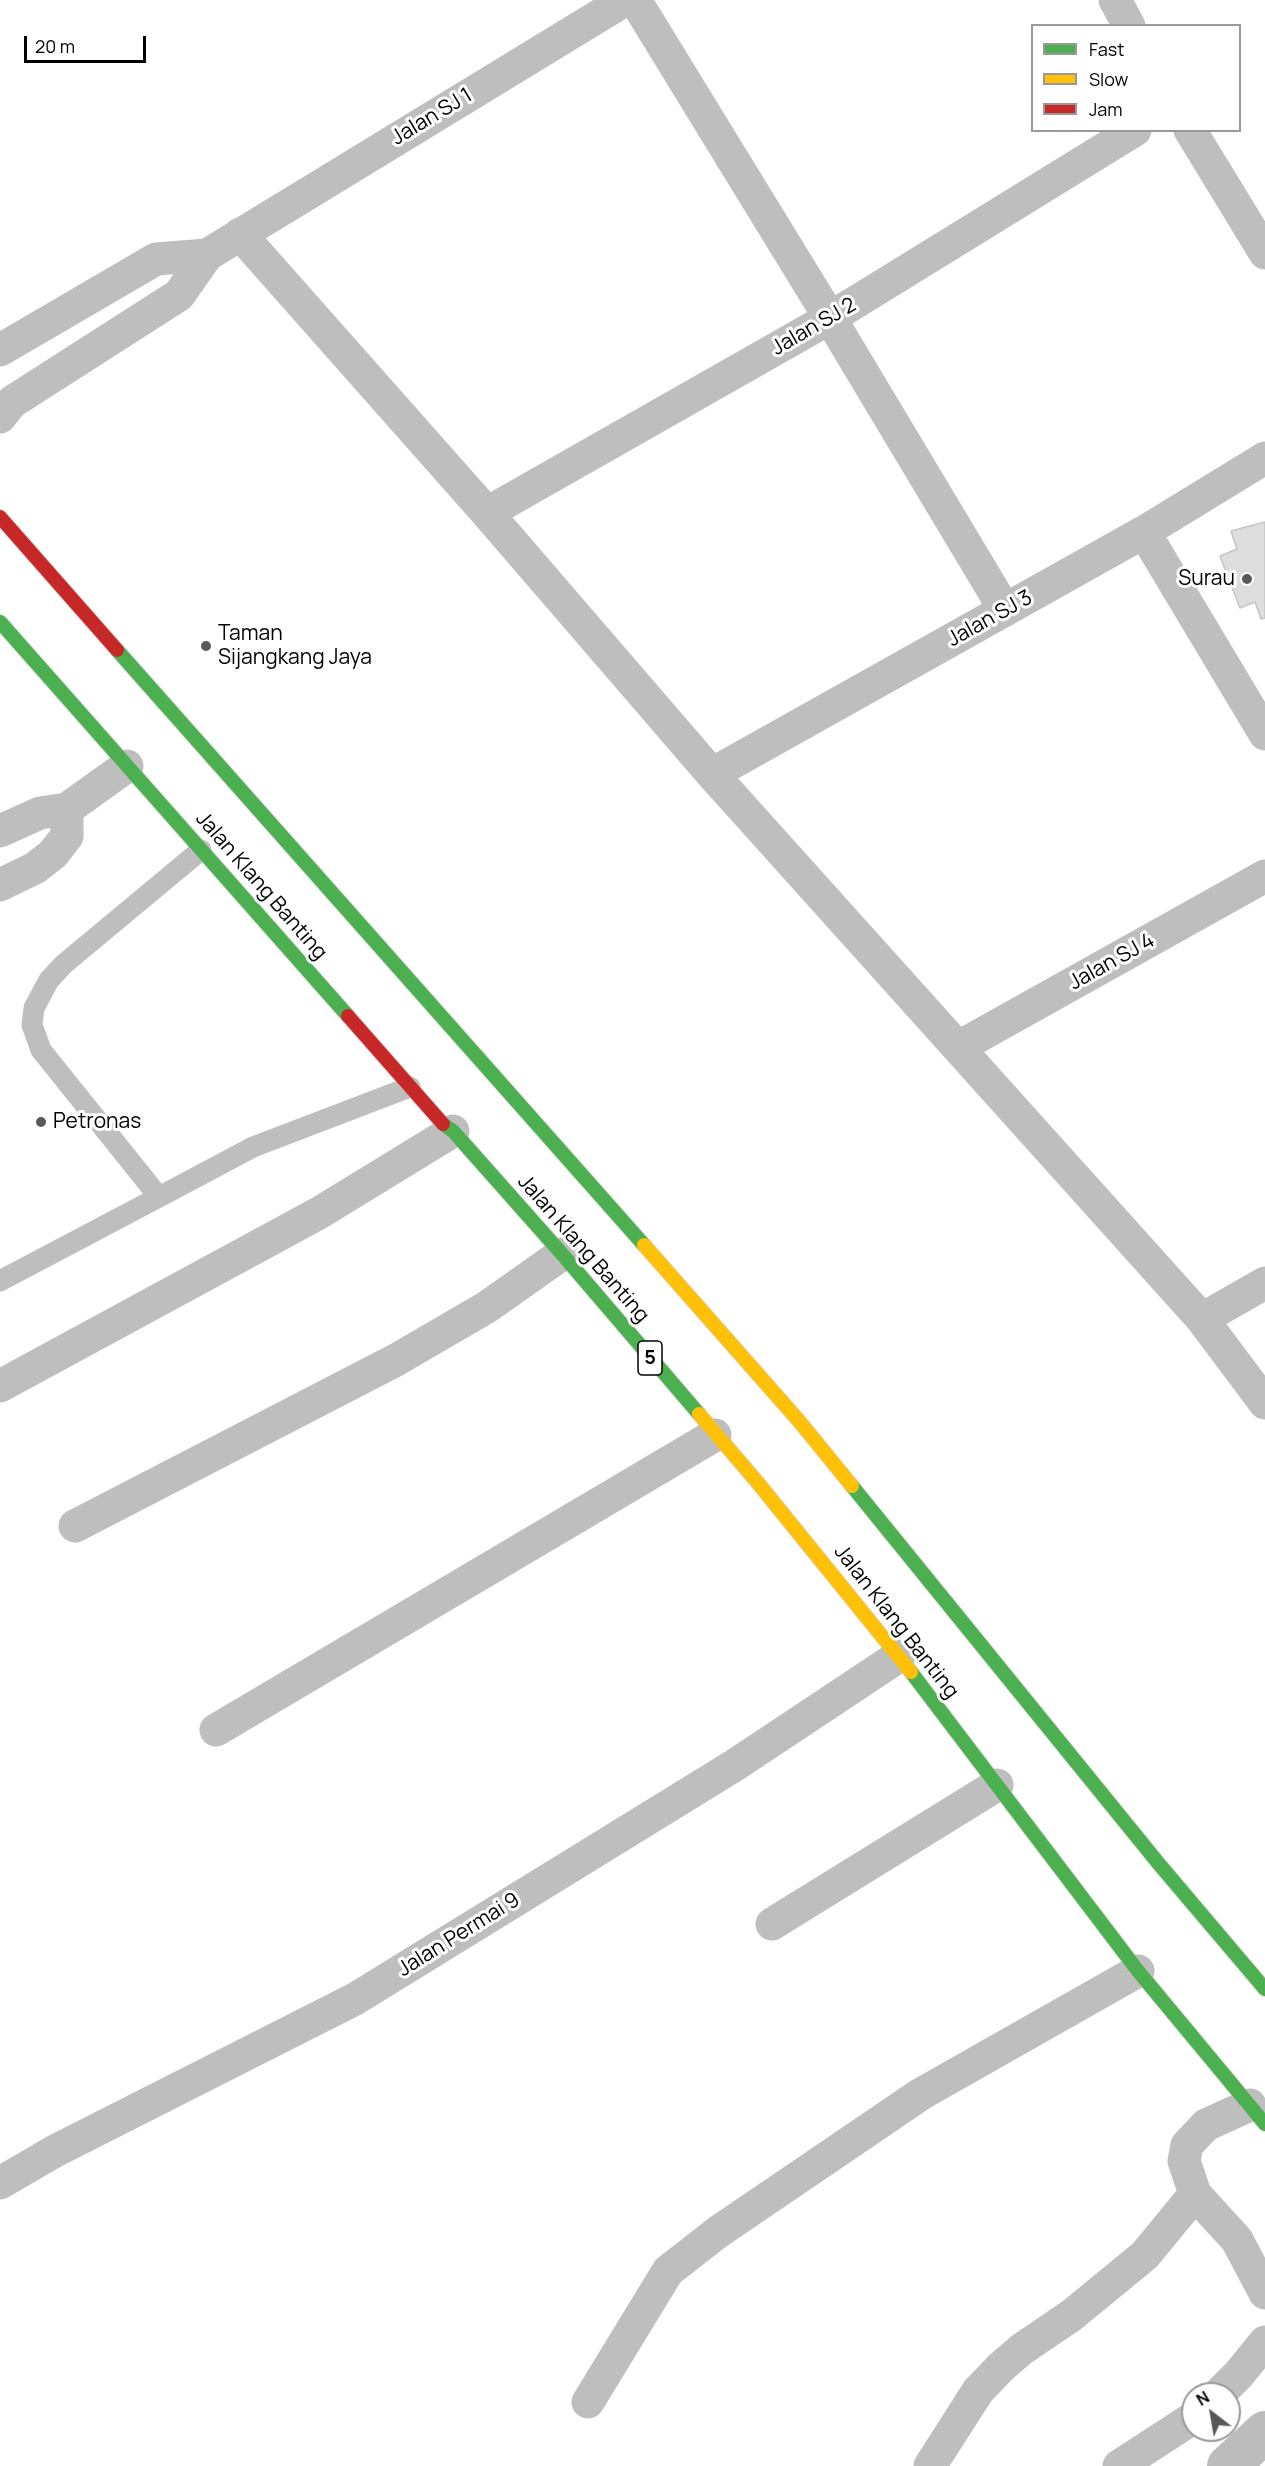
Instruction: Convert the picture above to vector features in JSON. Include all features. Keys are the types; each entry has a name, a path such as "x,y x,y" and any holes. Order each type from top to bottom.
{"highway":[{"path":"0,517 799,1421 1159,1864 1265,1989"},
{"name":"Jalan Klang Banting","path":"0,622 410,1087 446,1127 453,1131 562,1254 758,1483 899,1656 1138,1971 1257,2114"}],"street":[{"name":"Jalan SJ 1","path":"207,255 625,0"},
{"path":"635,0 830,318 1005,610"},
{"path":"1115,0 1129,24"},
{"name":"Jalan SJ 2","path":"487,513 830,318 1132,132"},
{"path":"1191,132 1262,241"},
{"path":"240,234 487,513 712,774 1202,1318 1265,1403"},
{"path":"0,350 156,259 207,255"},
{"path":"0,417 12,402 179,295 207,255"},
{"name":"Jalan SJ 3","path":"712,774 1144,532 1265,458"},
{"path":"1144,532 1265,734"},
{"path":"0,831 40,813 68,809 127,766"},
{"path":"0,885 35,868 53,854 67,836 68,809"},
{"name":"Jalan SJ 4","path":"958,1047 1265,876"},
{"path":"0,1386 319,1213 453,1131"},
{"path":"75,1526 396,1360 487,1307 562,1254"},
{"path":"1202,1318 1265,1282"},
{"path":"216,1730 715,1435"},
{"name":"Jalan Permai 9","path":"0,2183 55,2151 355,1999 735,1765 899,1656"},
{"path":"772,1924 997,1785"},
{"path":"588,2402 669,2271 710,2238 921,2094 1138,1971"},
{"path":"1257,2114 1206,2125 1187,2145 1184,2161 1195,2194 1237,2240 1265,2293"},
{"path":"930,2466 978,2391 1001,2367 1022,2349 1072,2315 1145,2255 1195,2194"},
{"path":"1231,2382 1265,2342"},
{"path":"1119,2466 1181,2426"}],"lane":[{"path":"159,1197 41,1050 32,1025 34,1008 49,980 64,964 201,850"},
{"path":"0,1281 253,1147 410,1087"}],"building":[{"name":"Surau","path":"1265,522 1265,618 1261,619 1255,602 1240,608 1220,556 1237,549 1231,531"}],"waterway":[{"path":"1228,2466 1265,2432"}],"traffic: fast":[{"path":"0,622 348,1016"},
{"path":"117,650 644,1245"},
{"path":"443,1124 453,1131 562,1254 699,1414"},
{"path":"852,1486 1159,1864 1265,1989"},
{"path":"911,1672 1138,1971 1265,2124"}],"traffic: slow":[{"path":"644,1245 799,1421 852,1486"},
{"path":"699,1414 911,1672"}],"traffic: jam":[{"path":"0,517 117,650"},
{"path":"348,1016 443,1124"}],"place":[{"name":"Surau","path":"1247,579"},
{"name":"Taman Sijangkang Jaya","path":"206,646"},
{"name":"Petronas","path":"41,1122"}]}
